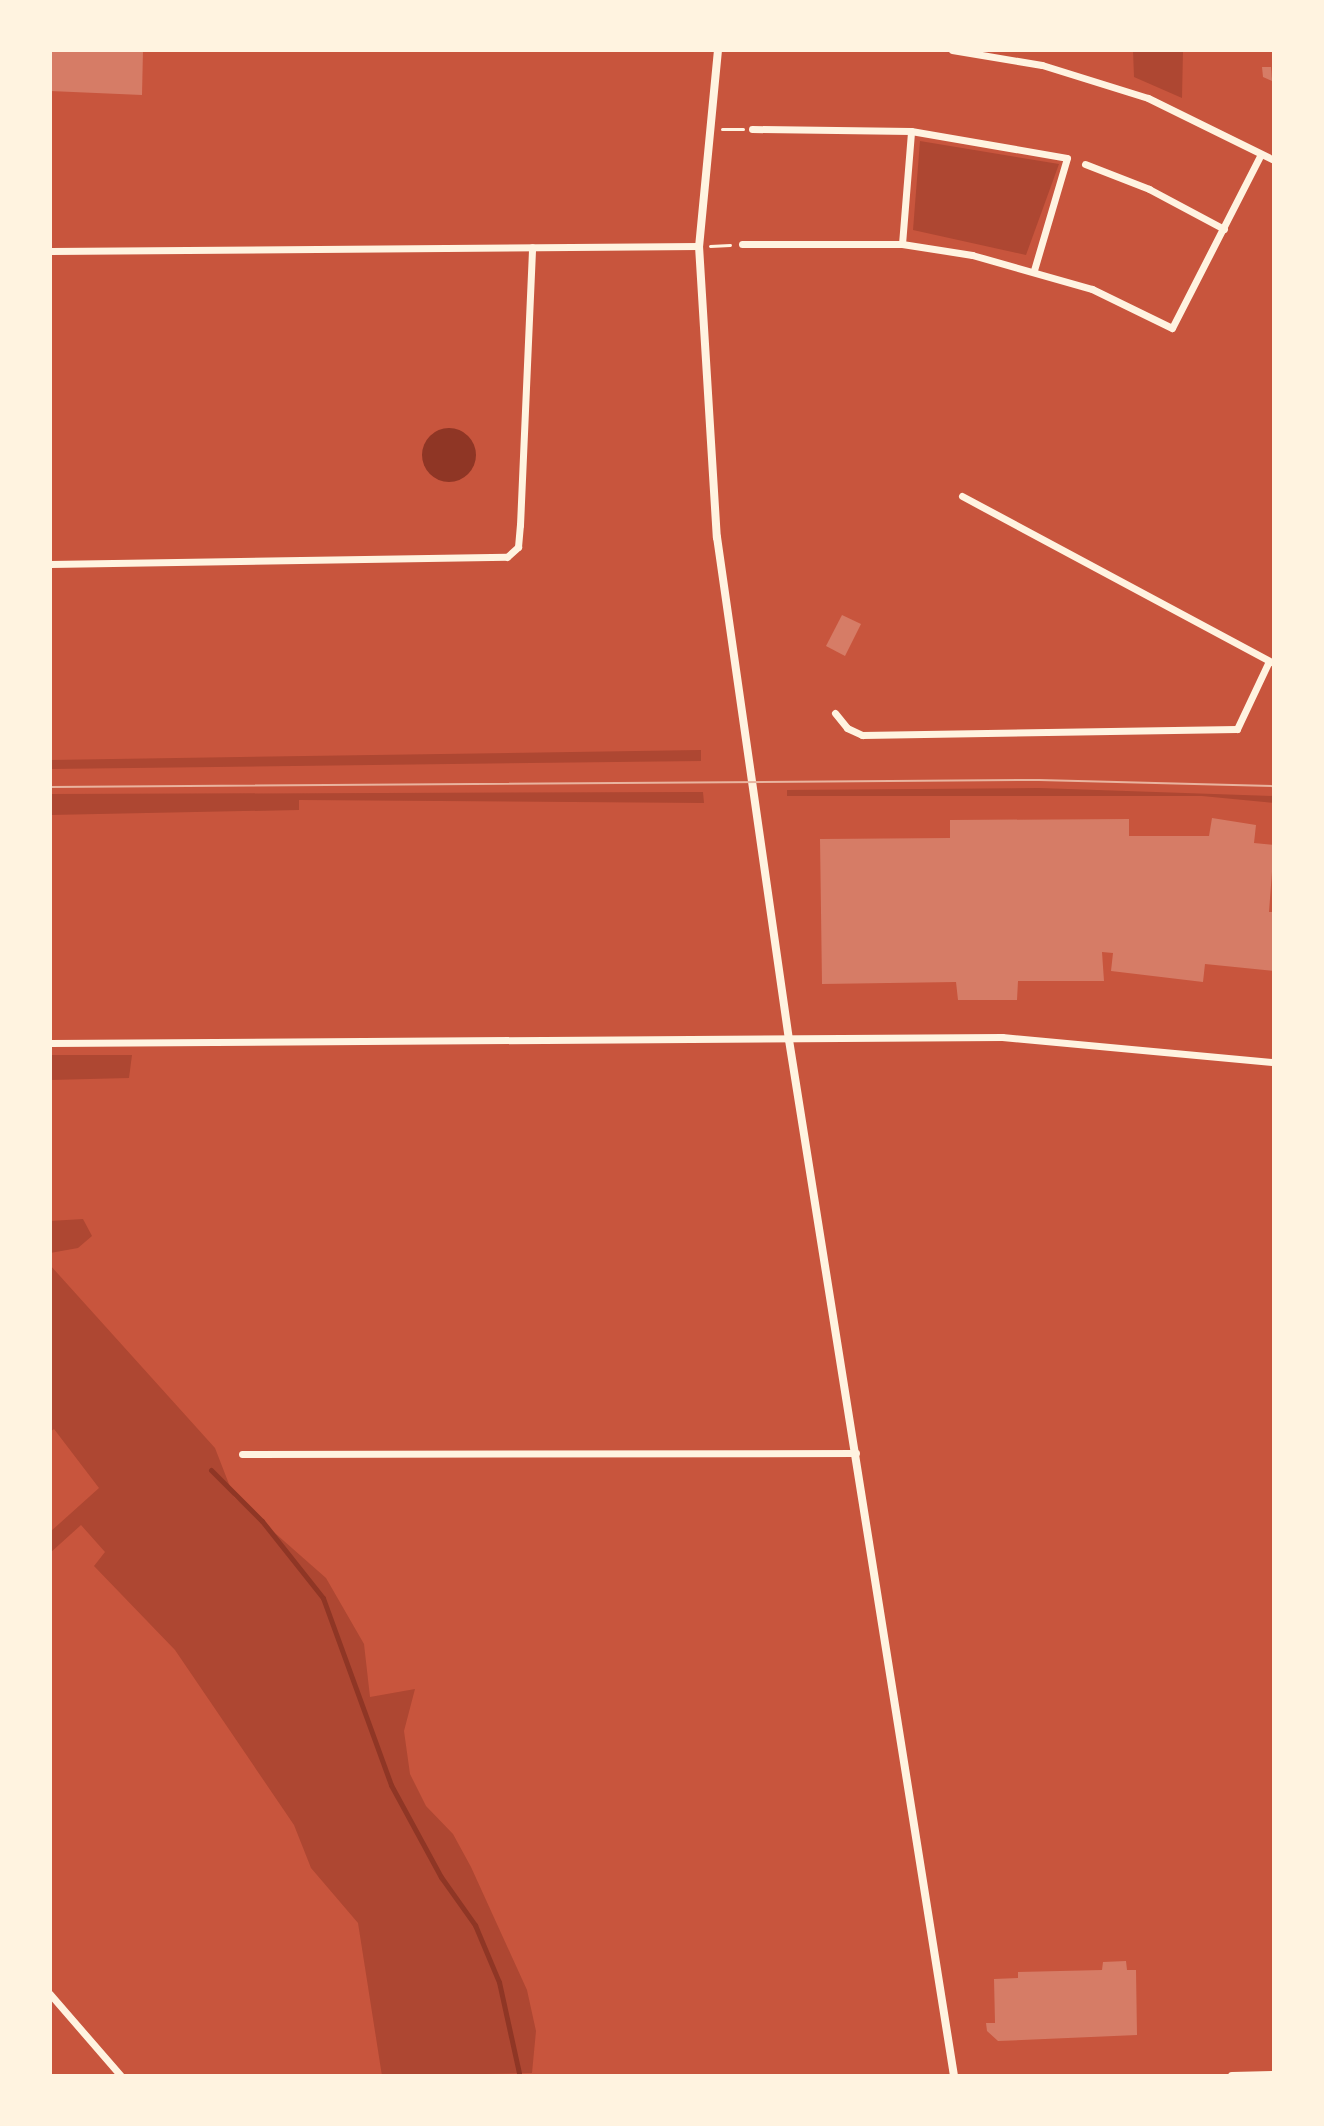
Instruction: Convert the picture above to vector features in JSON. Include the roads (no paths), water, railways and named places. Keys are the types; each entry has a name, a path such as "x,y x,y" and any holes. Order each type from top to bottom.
{"street":[{"path":"718,50 699,246 717,537 789,1040 954,2076"},
{"path":"952,50 1042,65 1148,98 1274,160"},
{"path":"752,129 911,131 1067,158 1034,270"},
{"path":"902,244 911,131"},
{"path":"742,244 902,244 1034,270 1092,289 1172,328 1261,154"},
{"path":"1085,164 1149,189 1224,229"},
{"path":"50,251 699,246"},
{"path":"50,564 507,557 518,547 520,525 532,247"},
{"path":"835,713 847,728 862,735 1237,729 1272,662 962,496"},
{"path":"50,1043 1077,1040 1274,1062"},
{"path":"242,1454 856,1453"},
{"path":"50,1994 121,2076"},
{"path":"1232,2076 1274,2075"}],"waterway":[{"path":"211,1470 262,1521 323,1598 391,1785 441,1877 475,1925 499,1982 519,2073"}],"tram line":[{"path":"50,787 1039,780 1274,786"}]}
